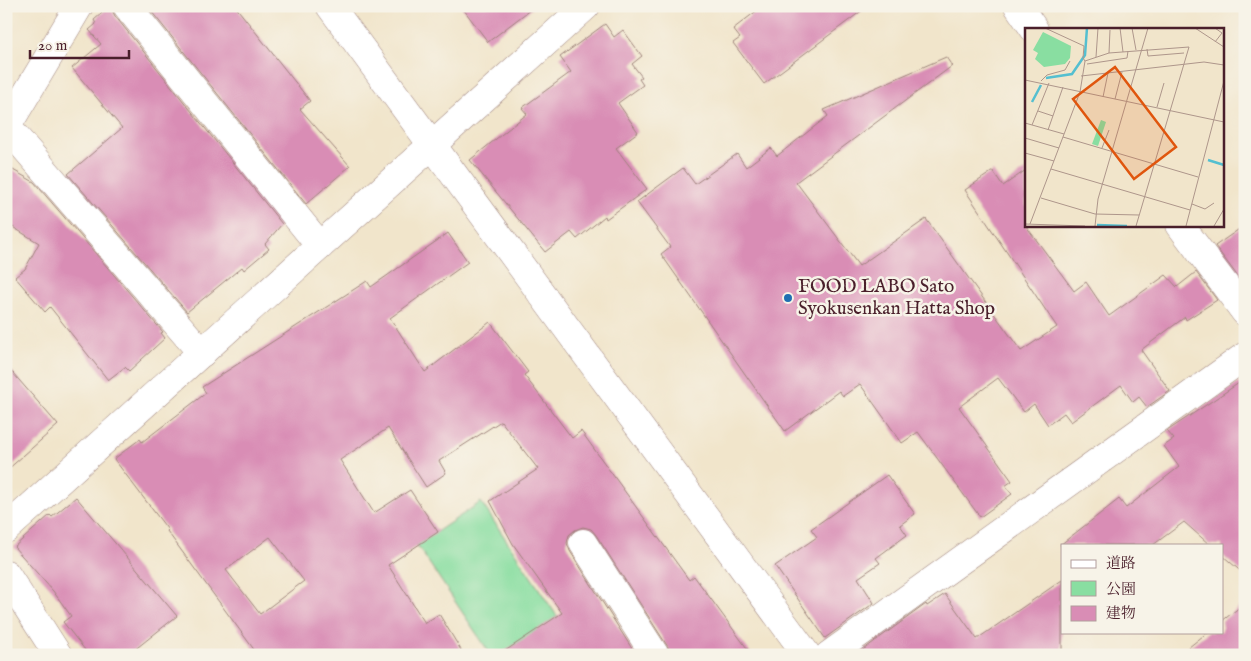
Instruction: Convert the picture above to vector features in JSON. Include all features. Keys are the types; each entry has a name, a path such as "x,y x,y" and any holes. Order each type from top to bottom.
{"street":[{"path":"79,6 7,127 202,353"},
{"path":"127,6 320,246"},
{"path":"330,6 808,655"},
{"path":"6,529 586,6"},
{"path":"1018,6 1033,28"},
{"path":"1181,226 1245,312"},
{"path":"829,655 1245,356"},
{"path":"583,543 656,655"},
{"path":"6,574 58,655"}],"green space":[{"path":"481,502 583,655 491,655 417,545"}],"building":[{"path":"110,6 115,16 282,224 265,244 269,249 244,270 242,267 187,312 68,174 122,128 72,68 101,44 89,30 96,24 94,20"},
{"path":"147,6 235,6 310,101 300,109 350,166 306,204"},
{"path":"461,6 535,6 488,42"},
{"path":"763,6 868,6 764,84 733,43 740,38 733,29"},
{"path":"605,24 614,37 623,30 642,56 632,64 642,77 639,79 643,85 618,103 638,132 616,148 647,189 606,219 605,216 577,239 571,232 545,252 470,160 527,114 522,108 571,72 560,57"},
{"path":"946,57 952,66 796,182 859,266 926,219 1021,351 1057,327 965,190 993,171 1003,186 1025,171 1025,226 1074,291 1086,282 1109,316 1166,275 1177,287 1196,272 1217,300 1186,320 1185,317 1141,350 1170,391 1147,407 1139,397 1133,402 1121,385 1071,422 1064,413 1048,425 1034,404 1024,412 998,378 959,407 1012,481 1005,486 1012,494 980,517 918,432 902,443 860,384 843,396 839,391 785,431 661,254 670,247 637,202 683,168 695,184 737,154 746,167 771,148 777,156 828,116 824,110"},
{"path":"6,166 34,182 163,332 161,333 165,338 129,371 125,367 108,380 50,307 45,312 15,277 25,269 39,243 6,223"},
{"path":"1245,225 1245,286 1215,246"},
{"path":"448,233 468,262 390,318 425,372 490,322 528,372 524,375 572,438 581,431 689,580 694,576 752,655 671,655 668,647 596,535 591,529 583,527 569,535 567,543 570,551 636,655 499,655 562,613 513,544 490,501 538,469 501,421 439,461 446,473 426,487 388,428 340,460 374,513 410,490 438,532 388,565 425,623 439,614 464,655 258,655 114,459 140,439 142,442 206,393 202,387 367,281 371,287","holes":["270,537 304,581 260,614 226,570"]},
{"path":"6,365 58,425 6,471"},
{"path":"1245,379 1245,575 1224,557 1224,544 1209,544 1184,522 1154,544 1061,544 1119,499 1126,508 1179,467 1164,446 1174,439 1167,431"},
{"path":"887,475 915,514 900,525 907,535 876,558 880,563 858,578 874,603 825,638 775,566 817,537 811,529"},
{"path":"76,497 177,616 128,655 89,655 63,622 71,616 53,591 14,547 50,515 52,517"},
{"path":"1061,581 1062,655 856,655 926,604 927,606 945,594 977,639"},
{"path":"1245,603 1245,655 1179,655 1205,634 1224,634 1224,619"}],"place":[{"name":"FOOD LABO Sato Syokusenkan Hatta Shop","path":"788,298"}]}
